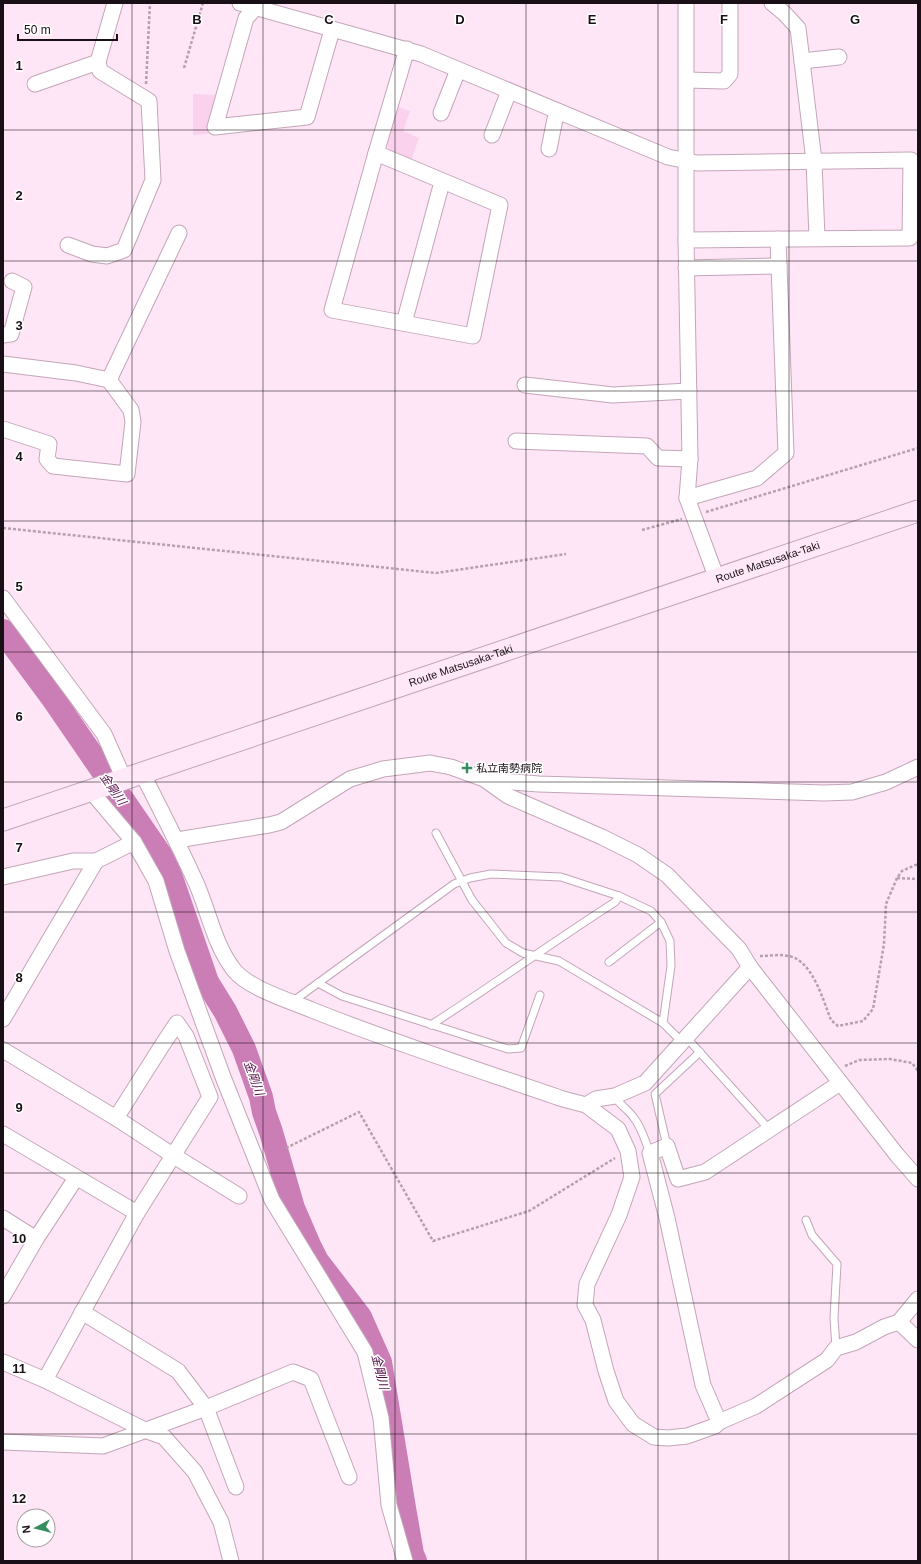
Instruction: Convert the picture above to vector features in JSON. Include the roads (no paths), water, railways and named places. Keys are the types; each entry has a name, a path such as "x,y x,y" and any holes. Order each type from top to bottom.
{"main road":[{"name":"Route Matsusaka-Taki","path":"3,820 918,512"}],"street":[{"path":"68,245 92,254 107,256 124,250 153,180 149,102 146,98 100,71 98,62 116,3"},
{"path":"240,3 258,6 332,30 407,49 668,157 685,161 696,163 911,160 910,238 686,240"},
{"path":"686,3 687,80 685,161 690,459 687,498 717,579"},
{"path":"687,80 724,81 730,74 730,3"},
{"path":"772,3 798,28 814,162 817,238"},
{"path":"258,6 246,18 214,127 307,117 332,30"},
{"path":"376,153 442,182 500,205 473,336 332,310 376,153 407,49"},
{"path":"802,61 839,57"},
{"path":"35,84 98,62"},
{"path":"441,113 458,70"},
{"path":"492,135 509,91"},
{"path":"549,149 555,119 560,112"},
{"path":"404,323 442,182"},
{"path":"109,380 179,233"},
{"path":"687,498 757,478 786,453 778,239"},
{"path":"686,268 779,266"},
{"path":"3,335 11,334 24,287 12,281"},
{"path":"3,364 76,373 109,380 131,410 133,422 127,474 54,466 47,459 49,444 3,429"},
{"path":"525,385 613,395 689,391"},
{"path":"516,441 647,446 658,458 690,459"},
{"path":"3,598 104,734 128,778 177,840 225,958 236,972 250,984 378,1036 563,1099 586,1105 618,1129 628,1151 632,1177 619,1216 587,1284 585,1305 594,1320 606,1371 616,1400 633,1424 654,1437 668,1438 687,1436 715,1426 720,1422 756,1406 827,1360 836,1348 856,1342 884,1327 899,1322 918,1299"},
{"path":"177,840 281,822 350,780 383,769 430,763 450,767 484,779 539,784 824,794 852,792 886,782 918,767"},
{"path":"484,779 508,796 602,837 638,855 667,874 739,949 750,967 897,1155 918,1179"},
{"path":"94,789 134,842 156,881 177,951 220,1069 272,1200 365,1352 382,1418 389,1505 405,1561"},
{"path":"3,877 73,861 96,861 134,842"},
{"path":"3,1019 96,861"},
{"path":"586,1105 596,1099 615,1096 645,1083 750,967"},
{"path":"45,1380 137,1213 210,1098 186,1036 177,1023 116,1118"},
{"path":"3,1050 116,1118 174,1156 240,1196"},
{"path":"720,1422 703,1384 667,1218 650,1153 666,1146 678,1179 705,1172 770,1129 836,1077"},
{"path":"3,1134 137,1213"},
{"path":"3,1296 36,1239 76,1178"},
{"path":"3,1218 36,1239"},
{"path":"82,1312 178,1371 206,1408 236,1487"},
{"path":"899,1322 918,1340"},
{"path":"3,1362 45,1380 164,1438 195,1472 221,1522 231,1561"},
{"path":"3,1442 103,1446 147,1431 293,1372 311,1379 349,1477"}],"lane":[{"path":"436,833 472,900 506,943 523,953 559,961 663,1023 700,1052 770,1129"},
{"path":"292,1002 454,884 470,878 491,874 562,877 619,896 650,911 661,922 670,941 672,966 663,1023"},
{"path":"431,1025 615,902 619,896"},
{"path":"609,962 661,922"},
{"path":"318,983 342,996 508,1049 521,1048 540,995"},
{"path":"666,1146 656,1094 700,1052"},
{"path":"615,1096 618,1102 633,1117 643,1134 650,1153"},
{"path":"806,1220 812,1235 837,1264 834,1318 836,1348"}],"waterway":[{"name":"金剛川","path":"3,631 52,697 166,863 207,982 225,1011 244,1049 261,1097 264,1112 293,1208 317,1261 360,1317 380,1362 412,1554 415,1561"}],"place":[{"name":"私立南勢病院","path":"467,768"}]}
